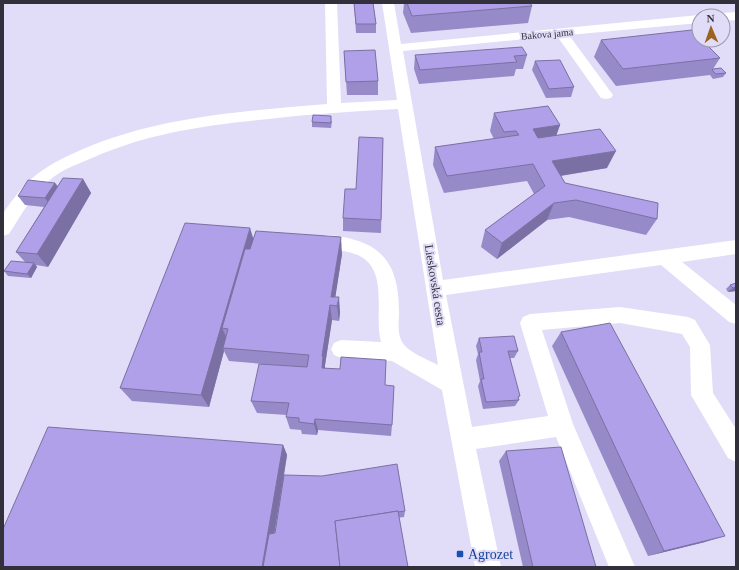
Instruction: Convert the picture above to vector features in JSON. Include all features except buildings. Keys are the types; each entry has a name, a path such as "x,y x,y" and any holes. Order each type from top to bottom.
{"street":[{"path":"331,3 334,108"},
{"name":"Lieskovská cesta","path":"388,3 452,384 488,567"},
{"name":"Bakova jama","path":"396,48 691,20"},
{"path":"562,32 606,95"},
{"path":"3,229 35,184 44,176 68,162 111,142 139,133 185,123 334,108 405,104"},
{"path":"298,241 355,246 369,253 383,267 389,284 391,340 397,352"},
{"path":"436,289 736,247"},
{"path":"664,257 736,316"},
{"path":"622,567 562,425 530,323 620,315 688,326 700,345 702,395 736,450"},
{"path":"341,349 397,352 452,384"},
{"path":"463,440 562,425"}],"place":[{"name":"Agrozet","path":"460,554"}]}
